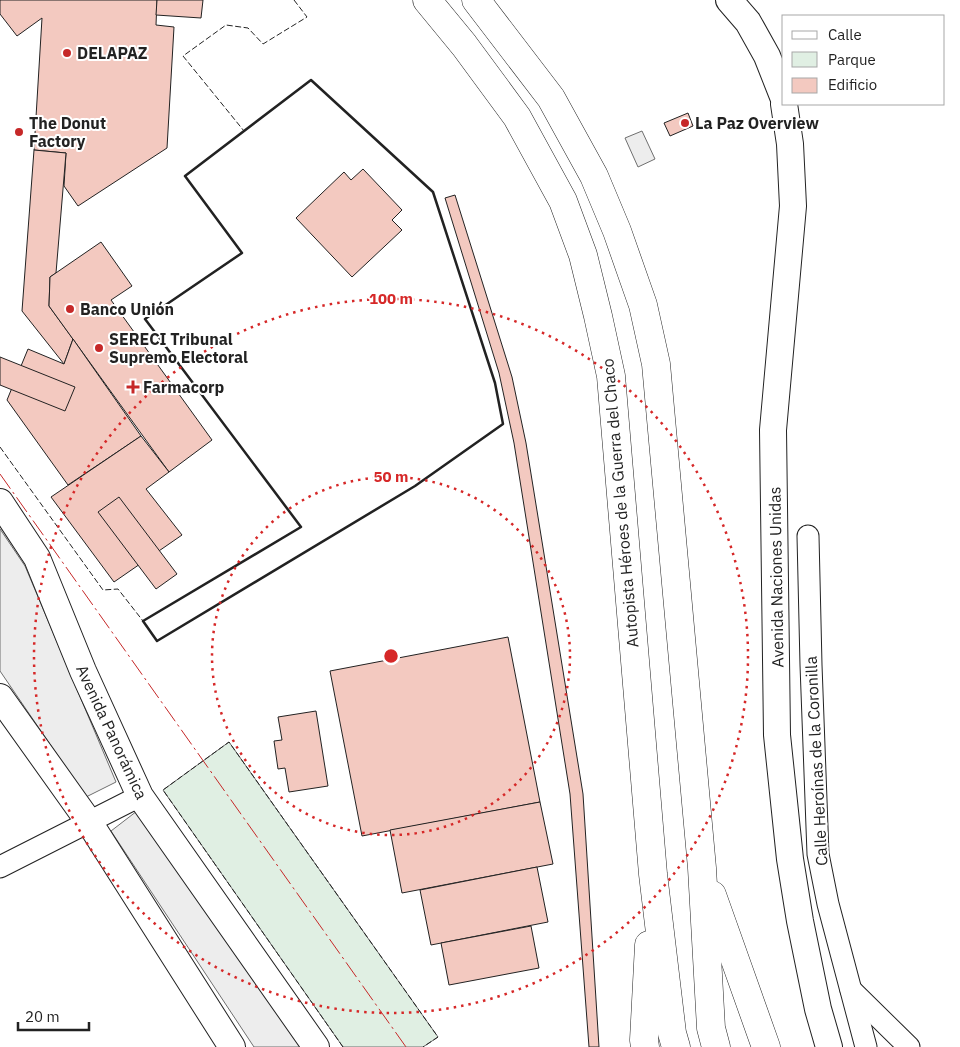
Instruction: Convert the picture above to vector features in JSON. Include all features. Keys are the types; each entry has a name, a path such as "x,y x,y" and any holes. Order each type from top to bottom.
{"highway":[{"name":"Autopista Héroes de la Guerra del Chaco","path":"428,0 517,117 563,201 584,255 610,376 653,874 672,1033 676,1047"},
{"path":"476,0 551,98 594,176 617,232 643,305 656,364 702,868 711,1028 716,1047"},
{"path":"702,868 726,1032 730,1047"},
{"path":"702,868 749,1047"},
{"path":"702,868 766,1047"},
{"name":"Autopista Héroes de la Guerra del Chaco","path":"645,1047 653,874"},
{"name":"Autopista Héroes de la Guerra del Chaco","path":"653,874 657,1034 660,1047"},
{"name":"Autopista Héroes de la Guerra del Chaco","path":"653,874 689,1047"}],"street":[{"path":"729,0 748,22 767,56 782,94"},
{"name":"Avenida Naciones Unidas","path":"784,105 790,144 793,206 773,430 777,735 791,868 814,991 829,1047"},
{"name":"Avenida Panorámica","path":"0,502 37,558 83,671 140,796 316,1047"},
{"name":"Calle Heroínas de la Coronilla","path":"808,536 810,666 818,854 828,904 866,1047"},
{"path":"0,697 89,822 223,1041"},
{"path":"0,867 140,796"},
{"path":"851,990 909,1047"}],"green space":[{"path":"229,742 438,1037 423,1047 343,1047 163,790"}],"shaded area":[{"path":"642,131 655,159 638,167 625,138"},
{"path":"0,529 25,566 116,782 86,797 0,671"},
{"path":"137,811 301,1047 254,1047 111,831"}],"building":[{"path":"0,0 157,0 156,25 174,27 167,148 78,206 64,186 66,153 34,150 42,18 17,36 0,14"},
{"path":"157,0 203,0 201,18 156,15"},
{"path":"688,113 693,126 670,136 664,123"},
{"path":"34,150 66,153 56,273 50,277 49,306 73,339 64,364 22,311"},
{"path":"363,169 402,210 392,220 402,230 352,277 296,218 344,172 351,180"},
{"path":"455,195 512,377 526,443 583,794 599,1047 589,1047 570,794 514,443 499,373 445,198"},
{"path":"101,242 132,286 111,300 212,440 169,472 49,306 50,277"},
{"path":"73,339 141,436 68,485 7,400 28,349 64,364"},
{"path":"0,357 75,387 65,411 0,385"},
{"path":"141,436 169,472 146,489 182,535 114,582 51,497"},
{"path":"119,497 177,574 156,589 98,512"},
{"path":"508,637 540,802 362,836 330,671"},
{"path":"316,711 328,786 289,792 285,768 278,769 274,741 282,740 278,717"},
{"path":"540,802 553,864 402,893 390,830"},
{"path":"537,867 548,922 431,945 420,890"},
{"path":"531,926 539,968 449,985 441,943"}],"fence":[{"path":"0,447 103,590 118,589 143,621 301,527 145,319 242,253 185,176 244,131 183,56 226,25 248,28 263,44 307,17 294,0"},
{"path":"343,1047 163,790 229,742 438,1037 423,1047"}],"wall":[{"path":"311,80 433,192 495,383 503,424 415,486 157,641 143,621 301,527 145,319 242,253 185,176 311,80"}],"power":[{"path":"0,474 406,1047"}],"place":[{"name":"DELAPAZ","path":"67,53"},
{"name":"La Paz Overview","path":"685,123"},
{"name":"The Donut Factory","path":"19,132"},
{"name":"Banco Unión","path":"70,309"},
{"name":"SERECI Tribunal Supremo Electoral","path":"99,348"},
{"name":"Farmacorp","path":"133,387"}]}
